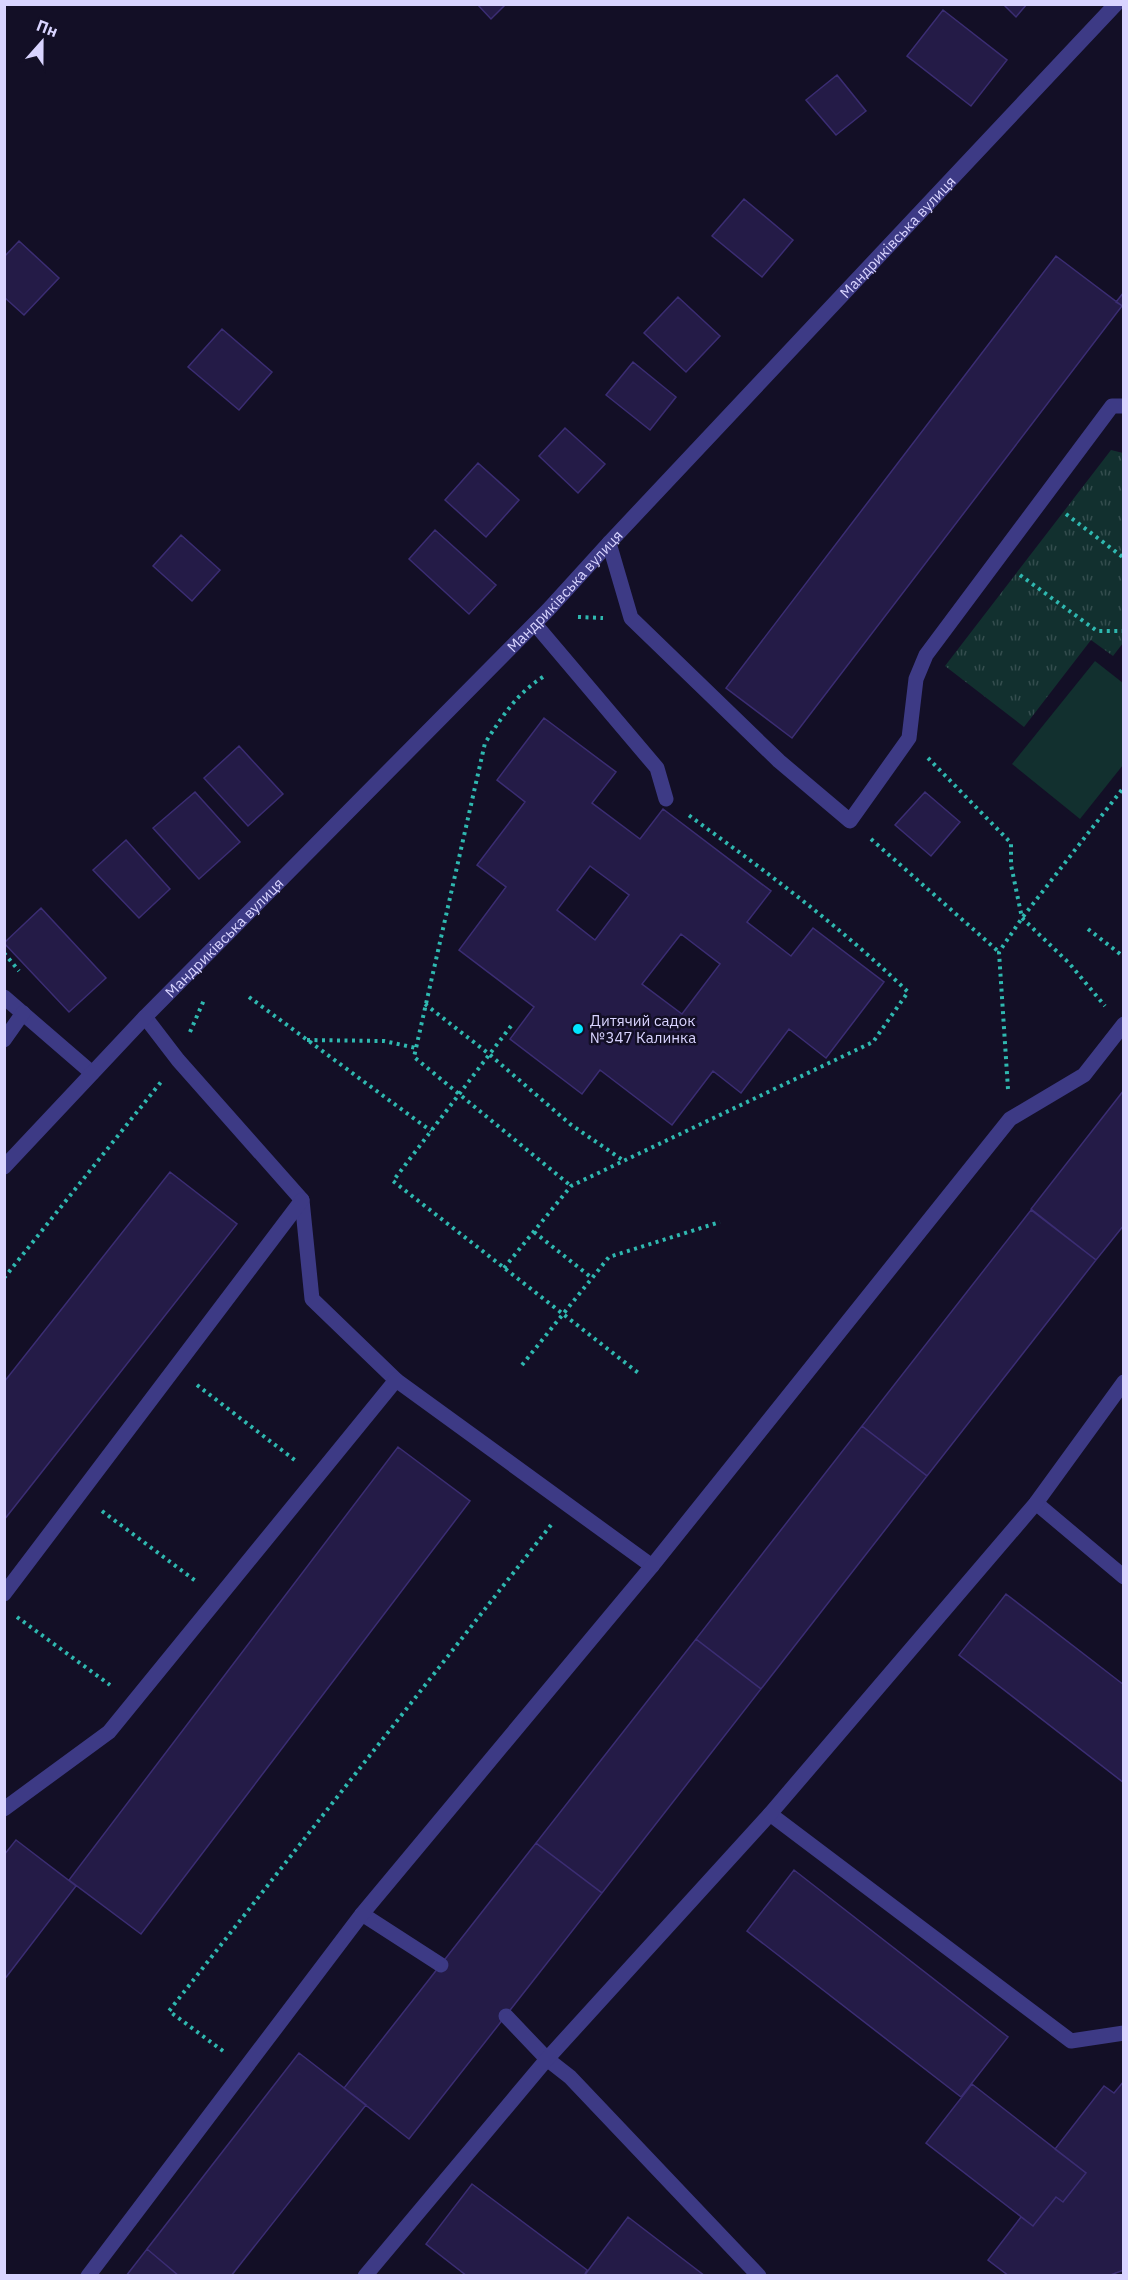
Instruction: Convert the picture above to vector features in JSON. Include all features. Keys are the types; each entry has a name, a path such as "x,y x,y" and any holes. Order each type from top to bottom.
{"street":[{"name":"Мандриківська вулиця","path":"4,1167 145,1017 535,624 1116,4"},
{"path":"609,543 631,618 779,761 850,821 909,738 916,679 926,656 1112,406 1124,406"},
{"path":"535,624 657,768 666,798"},
{"path":"4,997 92,1073"},
{"path":"4,1040 23,1013"},
{"path":"145,1017 178,1060 302,1200 312,1299 396,1380 652,1566"},
{"path":"88,2276 362,1914 652,1566 1010,1119 1084,1075 1123,1025"},
{"path":"4,1594 302,1200"},
{"path":"4,1809 109,1732 396,1380"},
{"path":"365,2276 547,2060 770,1814 1036,1503 1124,1382"},
{"path":"1036,1503 1124,1577"},
{"path":"770,1814 1071,2041 1124,2033"},
{"path":"362,1914 441,1965"},
{"path":"506,2016 547,2060 570,2077 759,2276"}],"path":[{"path":"1044,498 1124,558"},
{"path":"998,559 1097,631 1124,631"},
{"path":"548,610 583,618 631,618"},
{"path":"566,662 527,687 512,702 485,743 414,1057 571,1186"},
{"path":"909,738 1011,843 1011,865 1022,918 1069,963 1123,1025"},
{"path":"1010,1119 999,952 1022,918 1124,787"},
{"path":"504,1268 571,1186 873,1042 908,992 877,962 795,893 666,798"},
{"path":"850,821 999,952"},
{"path":"1088,929 1124,957"},
{"path":"249,997 431,1131"},
{"path":"425,1004 489,1054 570,1124 624,1161"},
{"path":"511,1026 393,1180 641,1375"},
{"path":"306,1040 384,1041 416,1048"},
{"path":"4,1278 178,1060"},
{"path":"522,1365 609,1257 720,1222"},
{"path":"534,1232 592,1278"},
{"path":"175,1369 316,1477"},
{"path":"80,1494 218,1598"},
{"path":"246,2068 169,2011 567,1505"},
{"path":"14,1614 133,1703"}],"green space":[{"path":"1111,450 1123,453 1123,643 1113,656 1091,640 1024,727 945,666"},
{"path":"1095,661 1123,683 1123,765 1080,819 1012,764"}],"building":[{"path":"477,4 506,4 491,19"},
{"path":"1003,4 1027,4 1016,17"},
{"path":"943,10 1007,60 971,106 907,56"},
{"path":"837,75 866,111 836,135 806,100"},
{"path":"744,199 793,240 762,277 712,236"},
{"path":"19,241 59,278 24,315 4,297 4,257"},
{"path":"1056,256 1122,306 792,738 726,688"},
{"path":"1124,292 1124,307 1116,302"},
{"path":"678,297 720,336 686,372 644,333"},
{"path":"222,329 272,372 239,410 188,367"},
{"path":"633,362 676,397 650,430 606,395"},
{"path":"565,428 605,464 578,493 539,456"},
{"path":"478,463 519,500 486,537 445,500"},
{"path":"435,530 496,585 469,614 409,559"},
{"path":"181,535 220,570 192,601 153,566"},
{"path":"544,718 616,772 592,803 640,839 663,809 771,891 747,922 791,956 813,928 884,982 826,1058 789,1029 741,1093 713,1071 672,1125 600,1070 582,1094 510,1039 534,1007 459,950 506,887 477,865 525,802 497,780","holes":["590,866 629,895 595,940 557,910","681,934 720,964 682,1014 642,984"]},
{"path":"239,746 283,794 248,826 204,778"},
{"path":"195,792 240,842 199,879 153,828"},
{"path":"925,792 960,822 931,856 895,825"},
{"path":"126,840 170,889 139,918 93,870"},
{"path":"41,908 106,978 69,1012 4,943"},
{"path":"1124,1090 1124,1225 1096,1260 1031,1209"},
{"path":"170,1172 237,1224 4,1520 4,1382"},
{"path":"1031,1210 1096,1260 927,1476 862,1426"},
{"path":"862,1426 927,1476 761,1689 696,1639"},
{"path":"398,1447 470,1501 141,1934 69,1880"},
{"path":"1006,1594 1124,1685 1124,1783 959,1655"},
{"path":"696,1639 761,1689 602,1893 536,1843"},
{"path":"16,1840 76,1886 4,1980 4,1855"},
{"path":"536,1843 602,1893 409,2139 344,2088"},
{"path":"794,1870 1008,2037 961,2097 747,1931"},
{"path":"299,2053 366,2105 231,2276 179,2276 147,2249"},
{"path":"1124,2081 1124,2270 1108,2276 1009,2276 988,2260 1021,2217 1033,2226 1056,2197 1063,2202 1086,2173 1055,2149 1104,2086 1114,2093"},
{"path":"972,2084 1086,2173 1063,2202 1056,2197 1033,2226 926,2143"},
{"path":"472,2184 587,2270 584,2276 467,2276 426,2244"},
{"path":"628,2217 705,2276 584,2276"},
{"path":"147,2249 179,2276 126,2276"}],"place":[{"name":"Дитячий садок №347 Калинка","path":"578,1029"}]}
